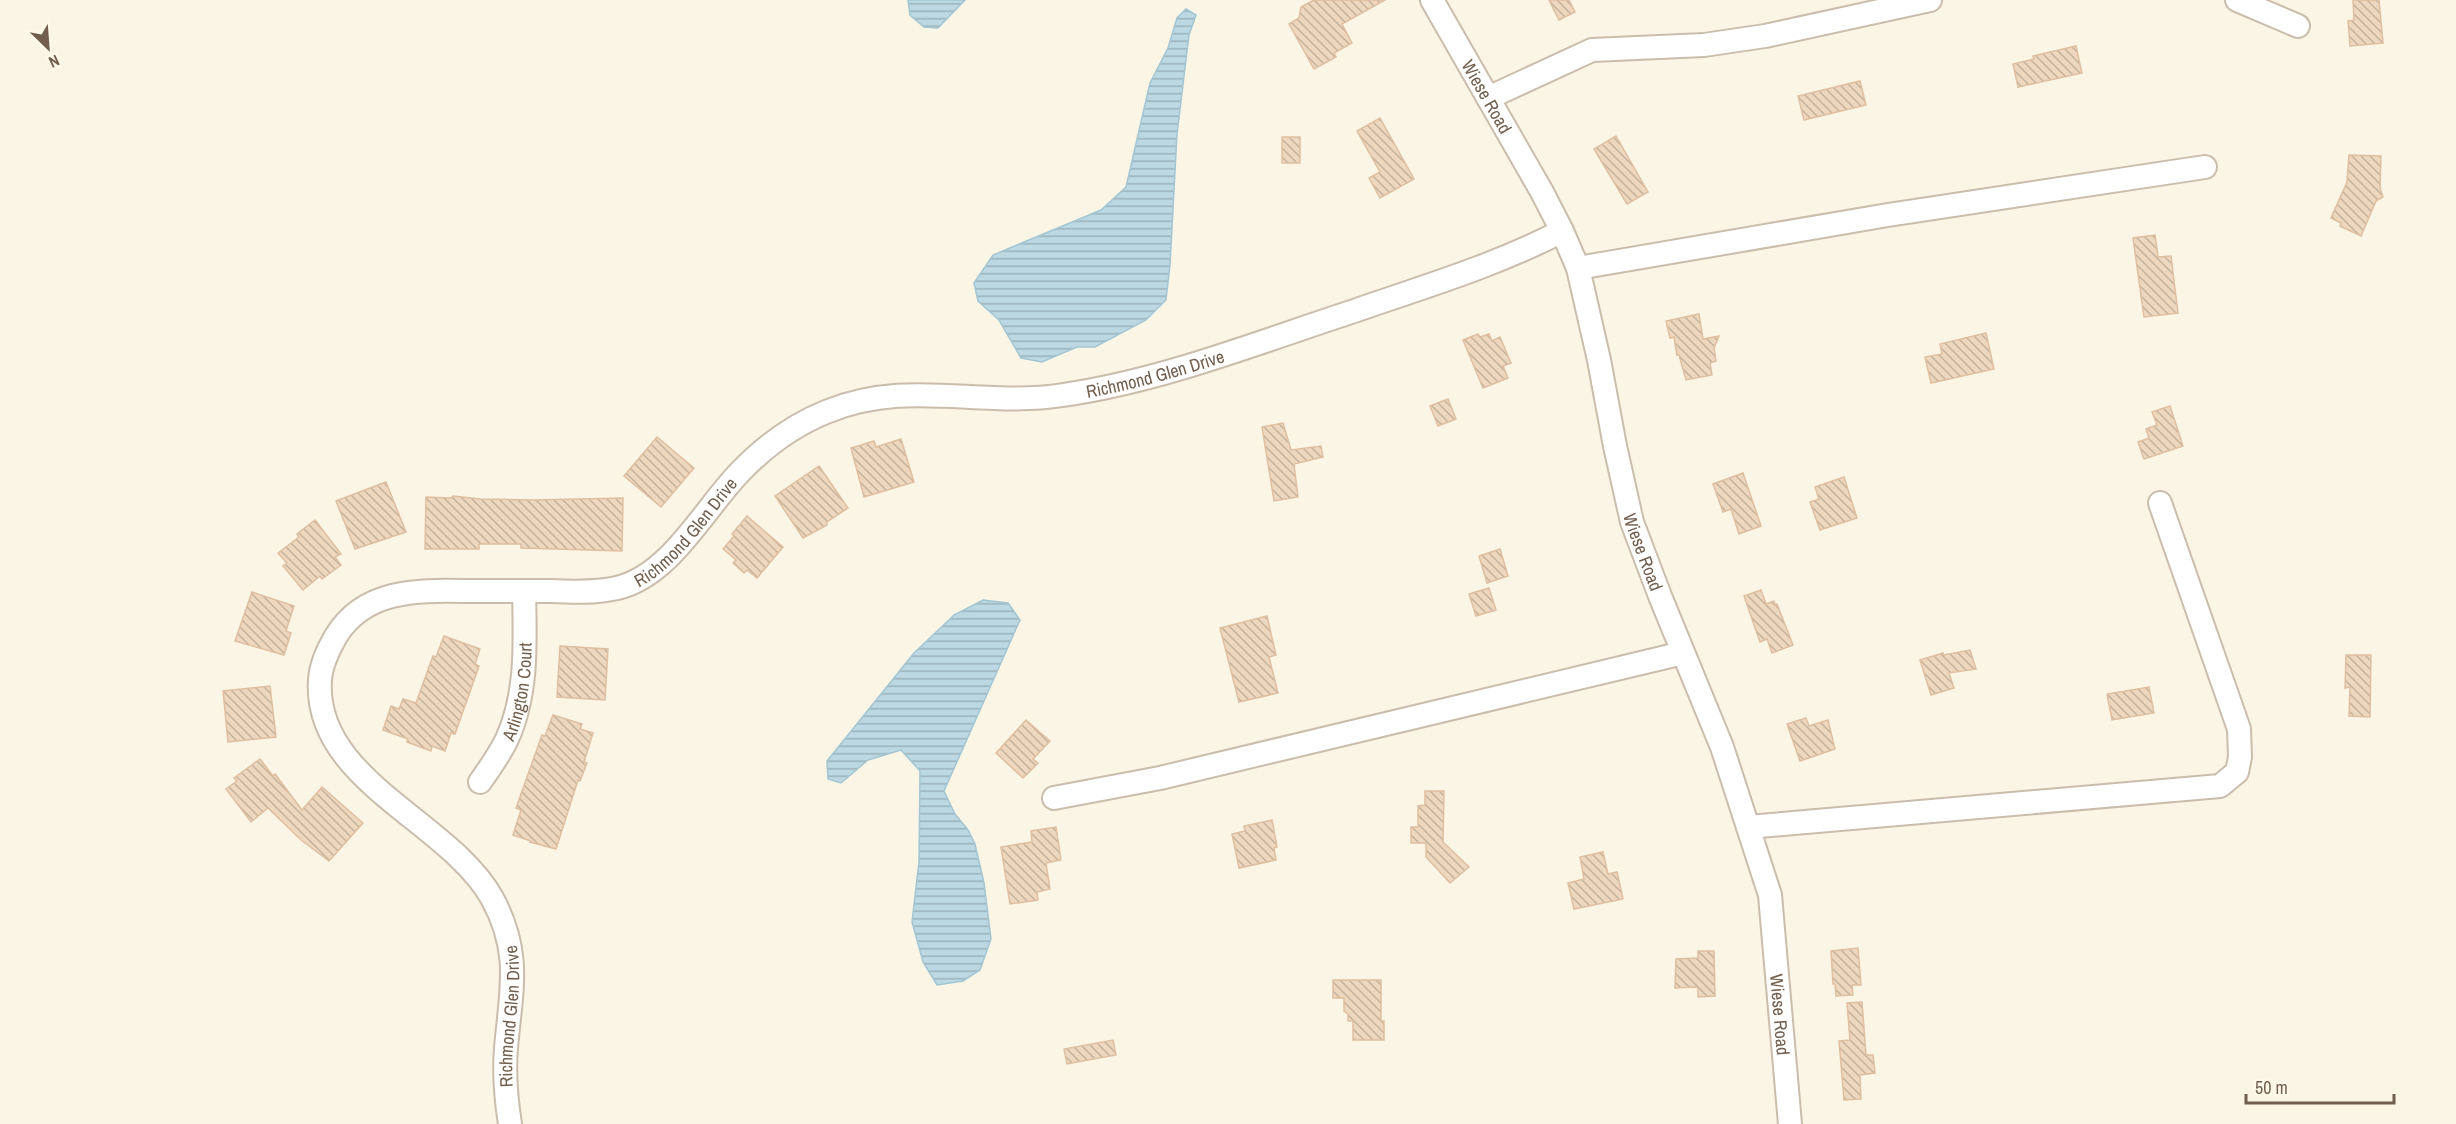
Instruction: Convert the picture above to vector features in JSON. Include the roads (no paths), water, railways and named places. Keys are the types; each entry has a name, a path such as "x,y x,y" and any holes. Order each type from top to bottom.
{"street":[{"name":"Wiese Road","path":"1432,0 1562,231 1578,268 1632,522 1722,747 1770,895 1790,1124"},
{"path":"1488,98 1592,50 1704,45 1765,36 1930,0"},
{"path":"2237,0 2298,26"},
{"path":"1578,268 1888,215 2205,167"},
{"name":"Richmond Glen Drive","path":"510,1124 506,1094 506,1048 513,1003 513,970 507,935 493,900 476,875 446,844 363,775 337,747 324,720 320,677 324,658 340,630 358,610 386,596 420,589 576,592 615,589 641,580 666,559 741,471 783,435 825,412 869,398 909,394 1017,399 1061,396 1148,378 1247,347 1450,277 1531,247 1562,231"},
{"path":"1748,827 2220,786 2237,772 2240,757 2239,729 2160,503"},
{"name":"Arlington Court","path":"480,782 507,738 516,711 524,661 524,591"},
{"path":"1054,798 1160,778 1683,653"}],"water":[{"path":"908,0 965,0 938,28 924,27 910,15"},
{"path":"1186,9 1196,15 1189,35 1177,134 1166,300 1146,320 1095,347 1077,347 1042,362 1021,358 999,320 978,301 974,283 993,255 1101,210 1126,187 1150,83 1168,48 1177,18"},
{"path":"983,600 1008,603 1020,620 944,791 955,814 968,830 975,844 984,883 991,939 980,970 963,981 937,985 923,962 912,922 919,862 920,771 901,750 868,760 841,783 828,779 827,761 914,653 954,615"}]}
